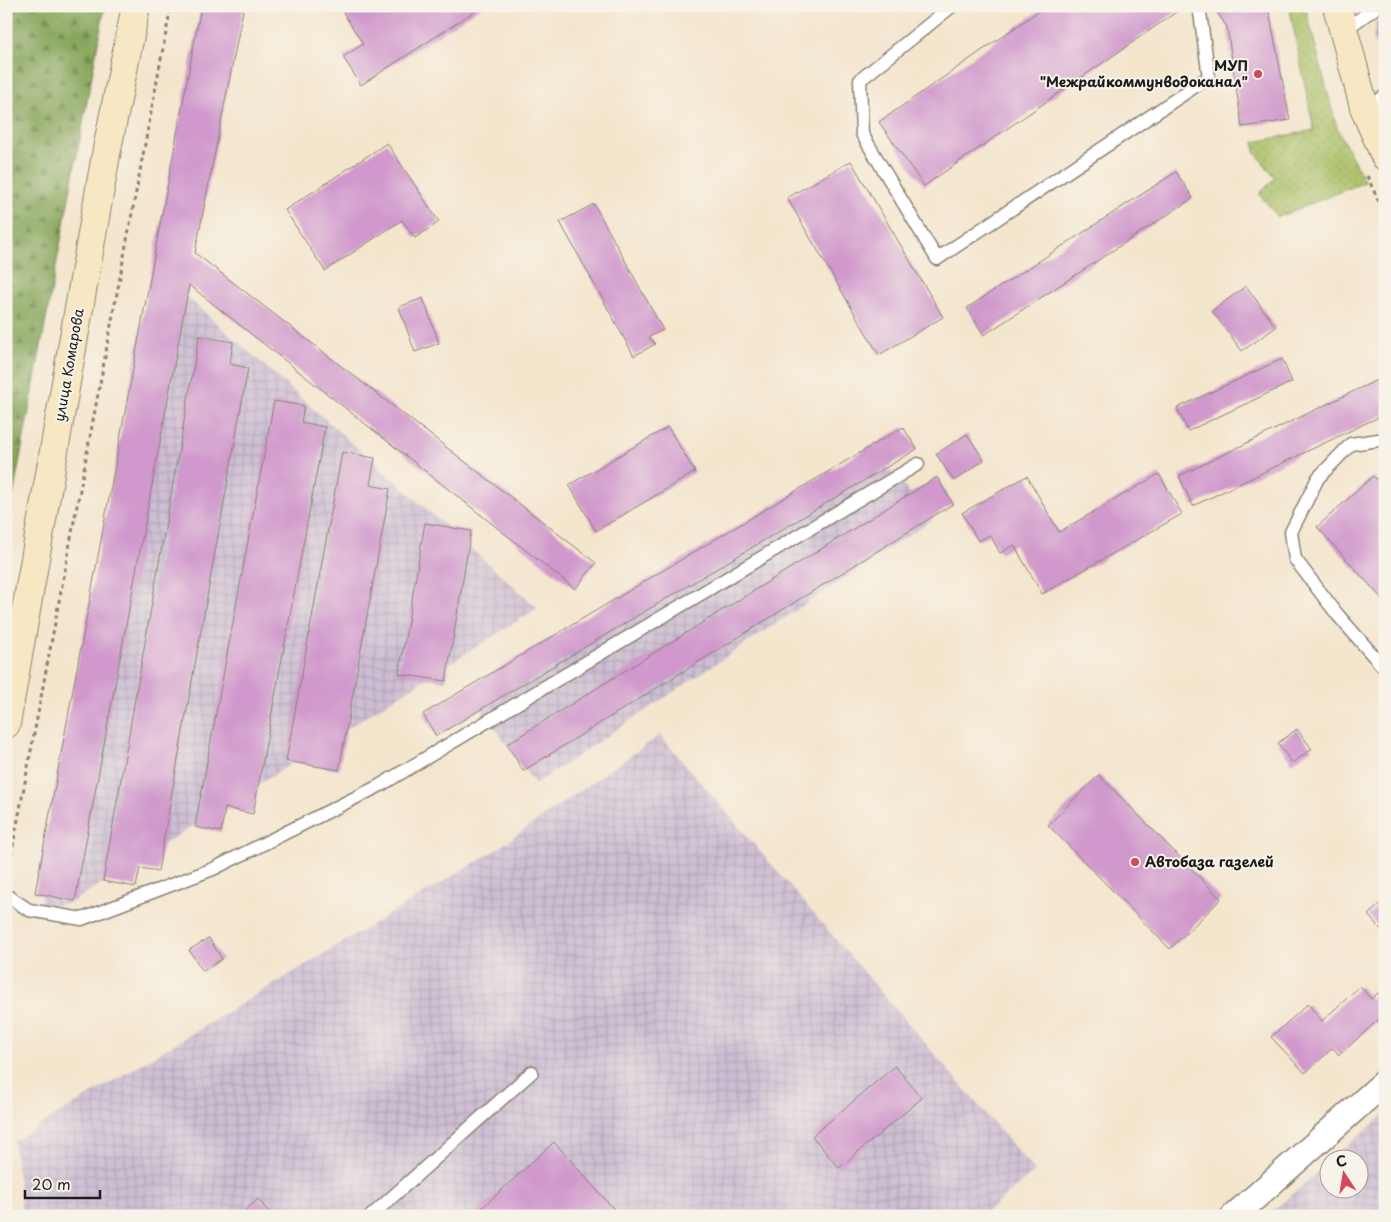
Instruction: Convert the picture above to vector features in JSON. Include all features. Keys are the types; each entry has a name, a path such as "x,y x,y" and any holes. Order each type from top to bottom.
{"street":[{"name":"улица Комарова","path":"6,724 108,149 136,6"},
{"path":"1340,18 1375,103 1385,156"},
{"path":"1234,1216 1385,1082"}],"lane":[{"path":"952,6 860,80 862,134 937,259 1209,77 1199,6"},
{"path":"1340,18 1378,6"},
{"path":"1385,439 1350,444 1318,478 1291,532 1295,559 1337,614 1385,669"},
{"path":"6,895 29,910 82,919 213,869 378,786 918,464"},
{"path":"371,1216 532,1072"}],"path":[{"path":"6,880 171,6"}],"shaded area":[{"path":"206,6 186,296 538,608 69,904 40,905"},
{"path":"1379,6 1385,6 1385,59 1373,40"},
{"path":"877,455 933,519 535,784 470,693"},
{"path":"660,735 1035,1171 982,1216 22,1216 14,1141 494,851"},
{"path":"1385,1114 1385,1216 1267,1216 1318,1172 1318,1200 1368,1200 1368,1150 1343,1150"}],"green space":[{"path":"6,6 105,6 6,533"},
{"path":"1289,6 1305,6 1337,128 1365,182 1278,217 1259,194 1275,178 1255,152 1254,142 1314,130"}],"building":[{"path":"201,6 244,6 195,253 596,563 575,589 189,285 75,901 35,893"},
{"path":"339,6 483,6 361,85 343,57 363,44"},
{"path":"1046,6 1185,6 924,186 879,122"},
{"name":"МУП \"Межрайкоммунводоканал\"","path":"1213,6 1268,6 1290,120 1242,127 1227,27"},
{"path":"387,143 439,222 415,238 402,220 325,271 285,210"},
{"path":"851,161 943,317 879,355 787,198"},
{"path":"1176,172 1193,198 984,335 967,308"},
{"path":"594,204 663,330 649,337 655,344 634,356 560,222"},
{"path":"1246,286 1276,327 1242,351 1212,311"},
{"path":"423,298 439,343 415,352 399,307"},
{"path":"199,336 233,342 230,364 248,368 158,871 140,868 136,887 103,881"},
{"path":"1282,359 1292,382 1188,431 1177,408"},
{"path":"1385,376 1385,414 1193,506 1179,476"},
{"path":"274,401 304,406 301,422 325,427 253,814 225,808 221,832 195,827"},
{"path":"668,427 695,472 596,531 569,485"},
{"path":"903,427 917,449 436,736 423,714"},
{"path":"967,434 984,460 954,481 936,454"},
{"path":"342,452 375,458 370,485 390,489 339,770 286,761"},
{"path":"1159,474 1182,514 1042,594 1014,545 1000,553 990,535 978,541 962,513 1027,476 1059,532"},
{"path":"1373,476 1385,488 1385,602 1317,527"},
{"path":"937,477 953,504 523,771 507,744"},
{"path":"425,523 471,531 446,681 399,674"},
{"path":"1297,729 1312,749 1292,763 1278,743"},
{"name":"Автобаза газелей","path":"1099,775 1221,899 1170,949 1048,825"},
{"path":"1385,900 1385,934 1368,915"},
{"path":"209,938 222,959 203,971 189,950"},
{"path":"1360,986 1371,999 1378,993 1385,1001 1385,1014 1339,1055 1333,1048 1305,1073 1271,1037 1308,1004 1322,1021"},
{"path":"895,1066 922,1098 839,1168 812,1136"},
{"path":"554,1142 620,1216 473,1216"},
{"path":"258,1199 272,1216 239,1216"}],"place":[{"name":"МУП \"Межрайкоммунводоканал\"","path":"1258,74"},
{"name":"Автобаза газелей","path":"1135,862"}]}
